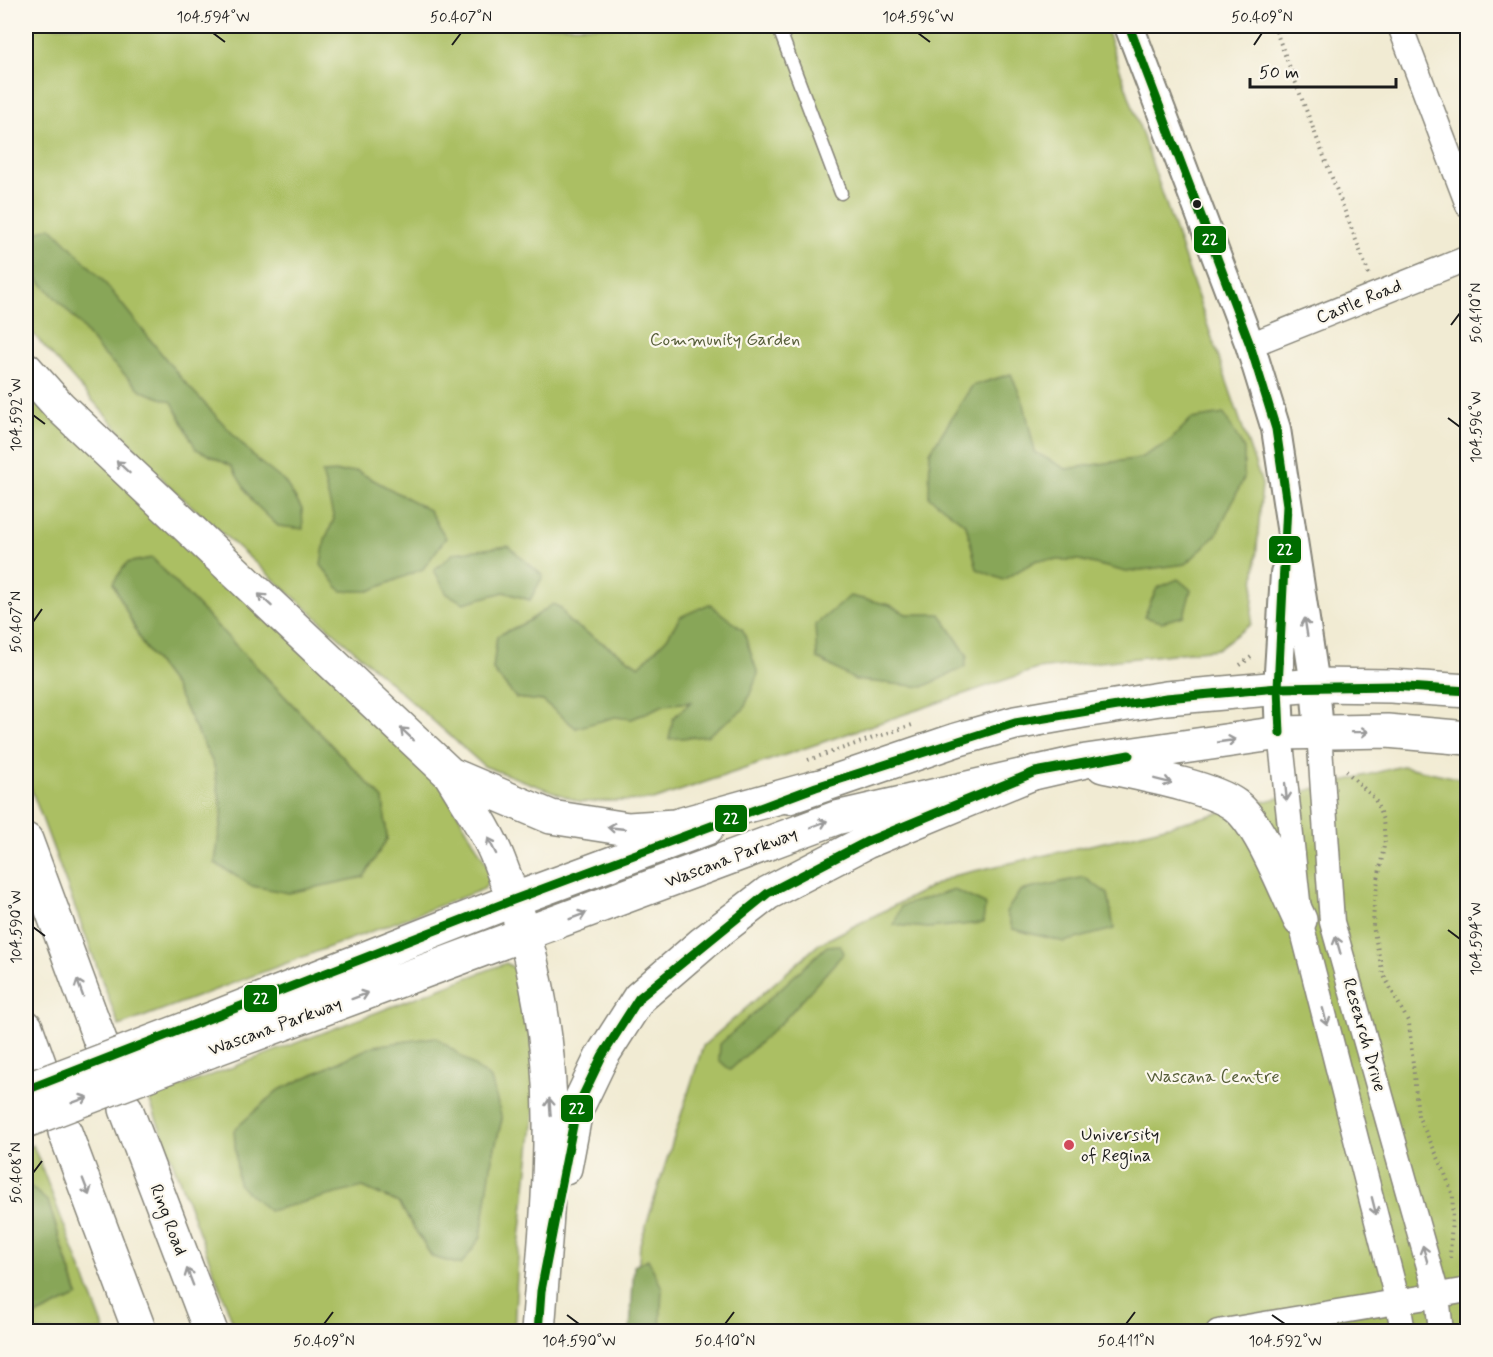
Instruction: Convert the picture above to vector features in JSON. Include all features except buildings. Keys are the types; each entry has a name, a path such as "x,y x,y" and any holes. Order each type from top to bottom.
{"main road":[{"path":"26,369 59,406 450,774 499,860 539,991 550,1119 538,1332"},
{"name":"Wascana Parkway","path":"26,1121 202,1039 513,900 816,788 1015,723 1166,698 1315,685 1391,686 1467,691"},
{"name":"Wascana Parkway","path":"33,1078 202,1039 523,936 836,818 1086,761 1280,734 1387,731 1467,738"},
{"path":"1086,761 1199,790 1235,805 1261,838 1300,920"},
{"path":"541,1291 576,1110 602,1056 639,998 768,893 866,842 1035,772"},
{"path":"450,774 551,817 628,829 675,826 816,788"},
{"path":"26,840 101,1043"},
{"path":"26,1027 33,1078"},
{"name":"Ring Road","path":"126,1109 211,1332"},
{"path":"65,1132 140,1332"}],"street":[{"path":"1129,26 1250,345 1276,429 1315,685 1319,732"},
{"path":"1400,26 1467,205"},
{"name":"Castle Road","path":"1250,345 1467,258"},
{"path":"1280,734 1278,688 1287,505"},
{"name":"Research Drive","path":"1319,732 1332,922 1452,1293 1441,1332"},
{"name":"Research Drive","path":"1280,734 1300,920 1398,1303 1403,1332"},
{"path":"1218,1332 1452,1293"}],"lane":[{"path":"778,26 842,193"}],"path":[{"path":"1274,26 1377,295"},
{"path":"1346,771 1376,799 1383,820 1384,840 1372,927 1383,974 1409,1023 1418,1116 1443,1168 1452,1196 1452,1293"}],"green space":[{"name":"Community Garden","path":"26,26 1105,26 1262,484 1251,624 1217,649 1037,669 653,800 580,802 484,766 169,486 26,326","holes":["329,493 369,591 325,540 334,519","542,576 530,600 504,592 487,596","553,605 561,608 568,621 576,728 543,701 516,698 493,670 497,636 527,622"]},
{"path":"51,227 101,278 181,378 257,460 285,482 302,509 303,529 278,526 253,502 231,466 196,449 172,402 142,391 101,352 78,322 34,275 26,255 26,244 31,234"},
{"path":"1011,374 1024,404 1035,452 1066,469 1140,458 1169,442 1191,419 1224,414 1244,449 1244,478 1216,535 1186,564 1126,572 1079,560 1037,560 1003,580 977,569 966,525 929,497 930,452 972,386"},
{"path":"26,382 436,776 493,875 484,889 119,1026 26,775","holes":["152,558 383,799 387,839 215,863 222,812 214,765 174,686 143,645 113,583 127,563"]},
{"path":"357,471 429,510 446,538 423,569 369,591 341,591 321,565 325,540 334,519 322,473"},
{"path":"508,546 543,576 530,600 504,592 464,603 447,594 434,570 454,553"},
{"path":"152,558 383,799 387,839 364,877 289,893 252,886 215,863 222,812 214,765 174,686 143,645 113,583 127,563"},
{"path":"1178,579 1191,590 1184,616 1162,622 1144,617 1157,588"},
{"path":"850,596 890,605 906,614 940,614 967,655 965,667 923,687 855,680 817,658 815,625"},
{"path":"553,604 561,608 568,621 639,666 667,638 680,617 709,604 743,630 758,674 744,709 707,736 669,739 673,718 691,702 664,705 632,719 615,717 576,728 543,701 516,698 493,670 497,636 527,622"},
{"name":"Wascana Centre","path":"1402,766 1467,780 1467,1331 634,1332 640,1244 703,1046 819,944 952,876 1126,837"},
{"path":"1084,877 1108,894 1114,929 1064,942 1013,929 1006,912 1020,891"},
{"path":"954,890 985,904 983,923 928,928 894,925 901,906"},
{"path":"840,945 844,953 784,1020 730,1070 719,1060 720,1044 827,946"},
{"path":"506,963 519,971 538,1080 518,1257 514,1331 236,1331 149,1099","holes":["502,1119 492,1159 432,1257 399,1203 363,1187"]},
{"path":"436,1037 491,1079 502,1119 492,1159 481,1237 461,1265 432,1257 399,1203 363,1187 269,1211 238,1184 234,1130 277,1091 373,1046"},
{"path":"33,1145 105,1331 26,1331 26,1320 78,1295 48,1202 26,1183 26,1148"},
{"path":"26,1183 48,1202 78,1296 26,1320"},
{"path":"648,1259 662,1288 660,1331 630,1331 634,1266"}],"transit line":[{"name":"22","path":"1129,26 1250,345 1276,429 1287,505 1278,688 1280,733"},
{"name":"22","path":"26,1090 513,900 816,787 1015,723 1166,698 1278,688 1391,686 1468,691"},
{"name":"22","path":"538,1332 541,1291 576,1110 602,1056 639,998 768,893 866,842 1035,772 1129,755"}],"place":[{"name":"University of Regina","path":"1069,1145"}]}
